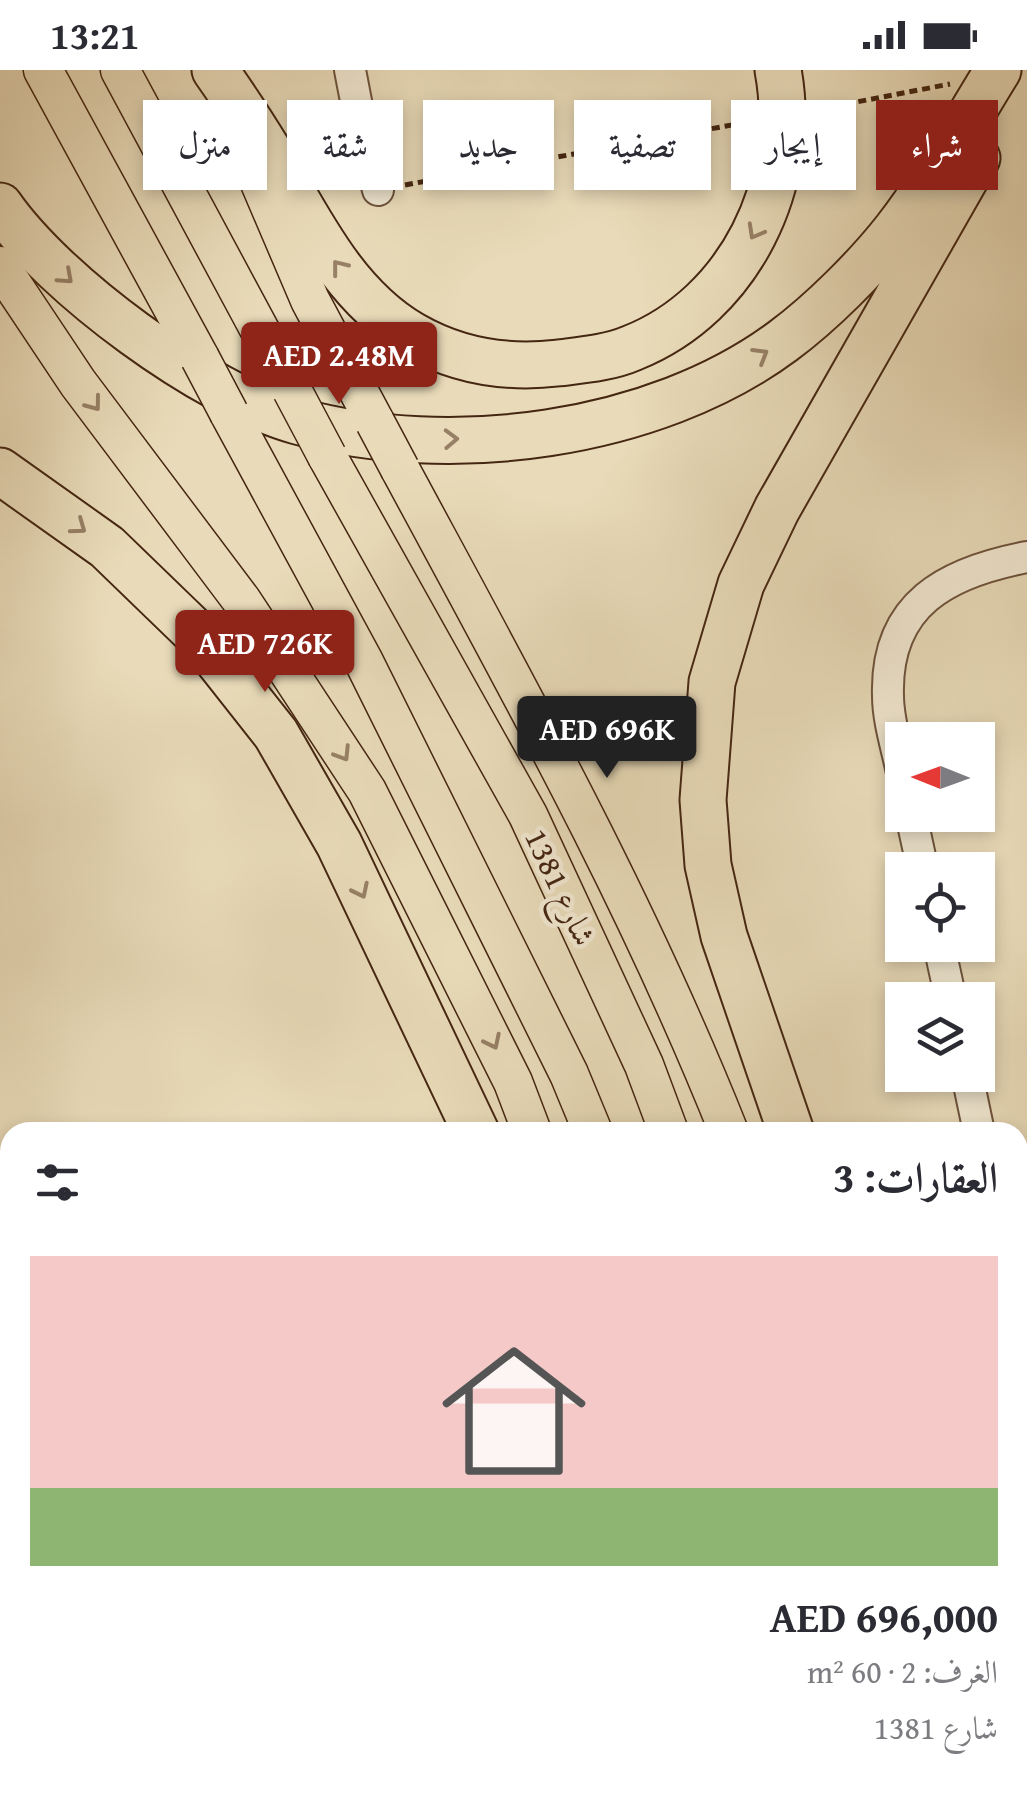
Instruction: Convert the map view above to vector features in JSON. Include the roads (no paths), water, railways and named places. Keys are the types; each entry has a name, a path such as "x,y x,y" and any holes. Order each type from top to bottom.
{"highway":[{"path":"214,70 257,133 322,246 385,316 412,335 471,359 533,366 598,358 654,338 683,319 735,268 764,216 776,176 784,136 778,70"},
{"path":"788,1122 724,936 708,865 703,800 712,682 741,584 777,509 1027,72"},
{"path":"0,206 61,274 125,328 238,398 294,420 371,437 437,440 558,432 682,396 783,341 896,230 980,76"},
{"path":"0,471 107,548 198,635 276,734 339,844 471,1122"}],"main road":[{"path":"43,70 364,660 569,1074 589,1122"},
{"name":"شارع 1381","path":"120,70 327,456 528,815 644,1064 666,1122"},
{"path":"214,70 310,300 570,781 642,928 726,1122"},
{"path":"0,266 78,383 242,601 366,791 513,1082 528,1122"}],"street":[{"path":"350,70 357,100"},
{"path":"892,722 888,670 911,614 932,592 956,576 984,565 1027,557"},
{"path":"971,1092 977,1122"}]}
